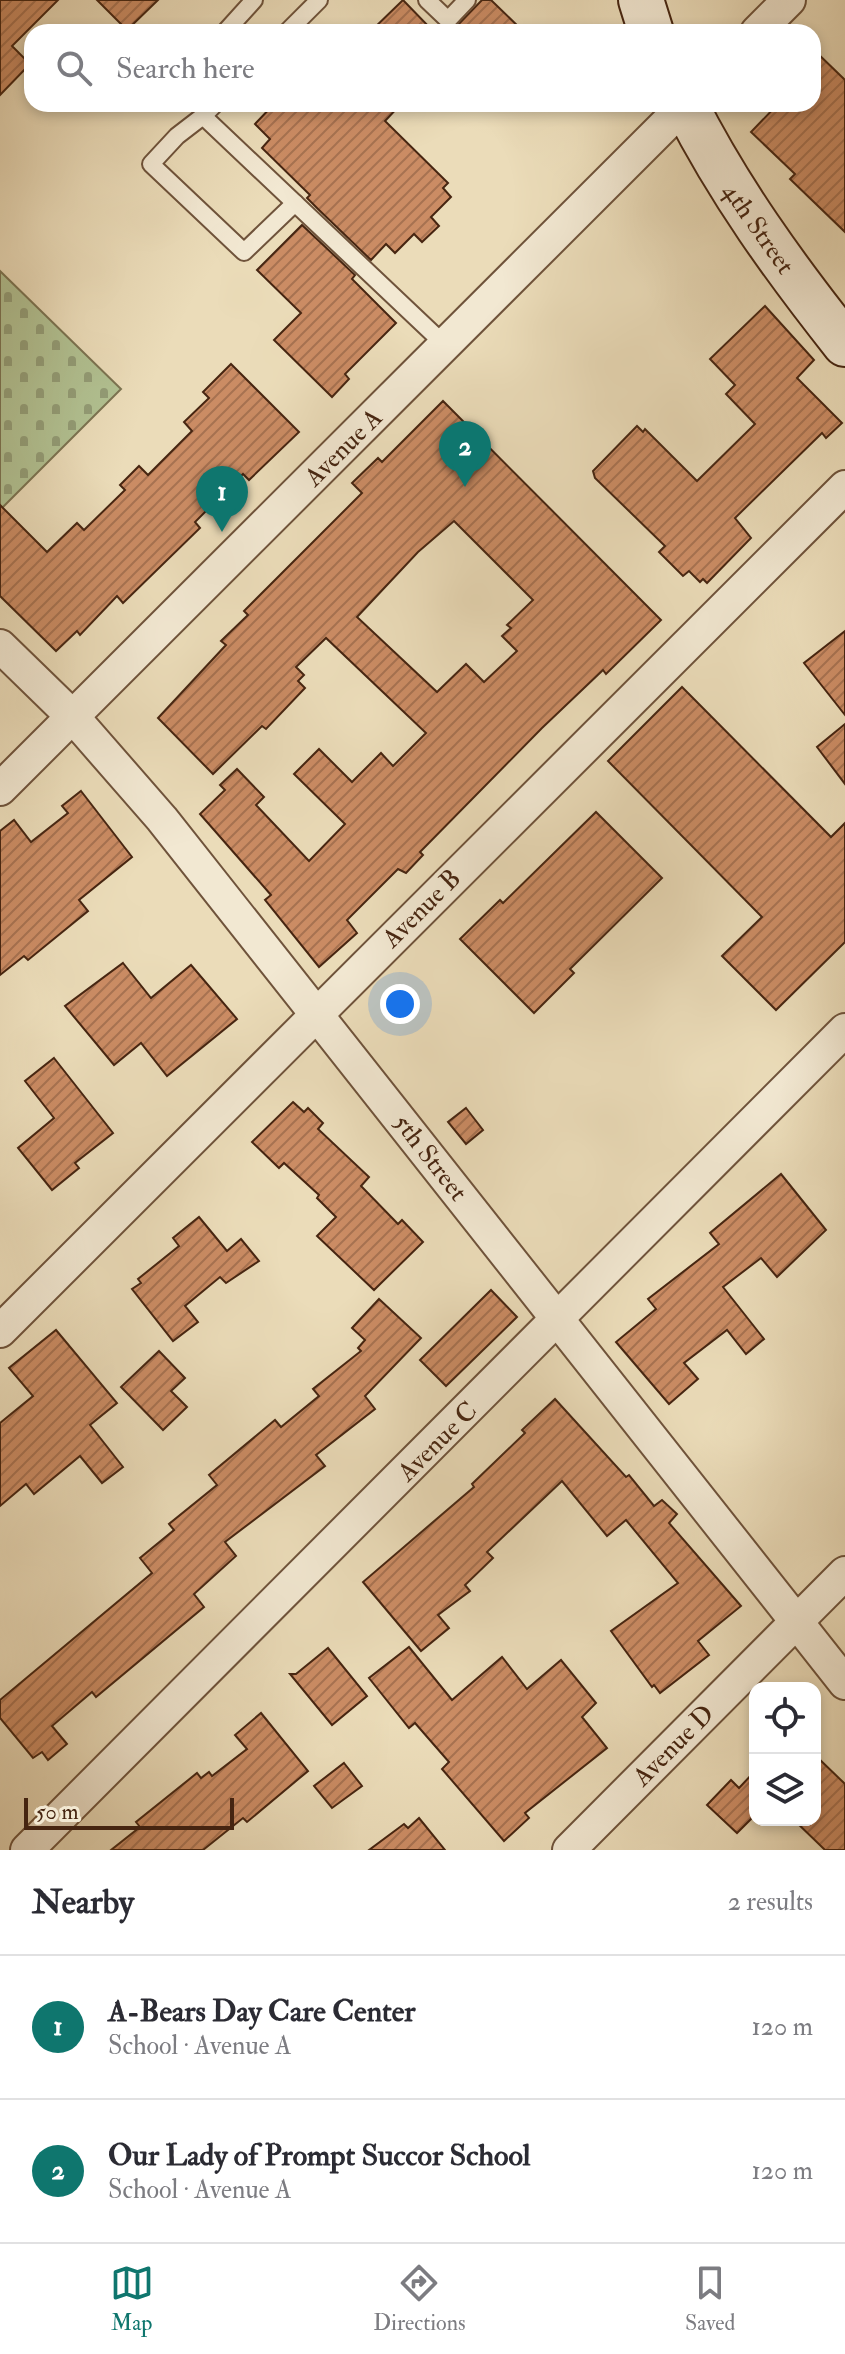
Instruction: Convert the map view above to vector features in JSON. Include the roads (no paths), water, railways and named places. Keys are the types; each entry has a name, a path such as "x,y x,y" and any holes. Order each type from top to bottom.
{"main road":[{"path":"641,0 648,24"},
{"name":"4th Street","path":"689,112 756,229 845,344"}],"street":[{"path":"765,24 789,0"},
{"name":"Avenue A","path":"0,789 677,112"},
{"name":"Avenue B","path":"0,1331 845,487"},
{"name":"5th Street","path":"0,646 73,717 162,819 845,1683"},
{"name":"Avenue C","path":"27,1850 845,1030"},
{"name":"Avenue D","path":"569,1850 845,1573"}],"lane":[{"path":"232,24 254,0"},
{"path":"295,24 319,0"},
{"path":"427,0 448,20 467,0"},
{"path":"207,112 177,136 151,164 244,252 295,203"},
{"path":"211,112 295,203 445,345"}],"place":[{"name":"Our Lady of Prompt Succor School","path":"465,487"},
{"name":"A-Bears Day Care Center","path":"222,532"}]}
